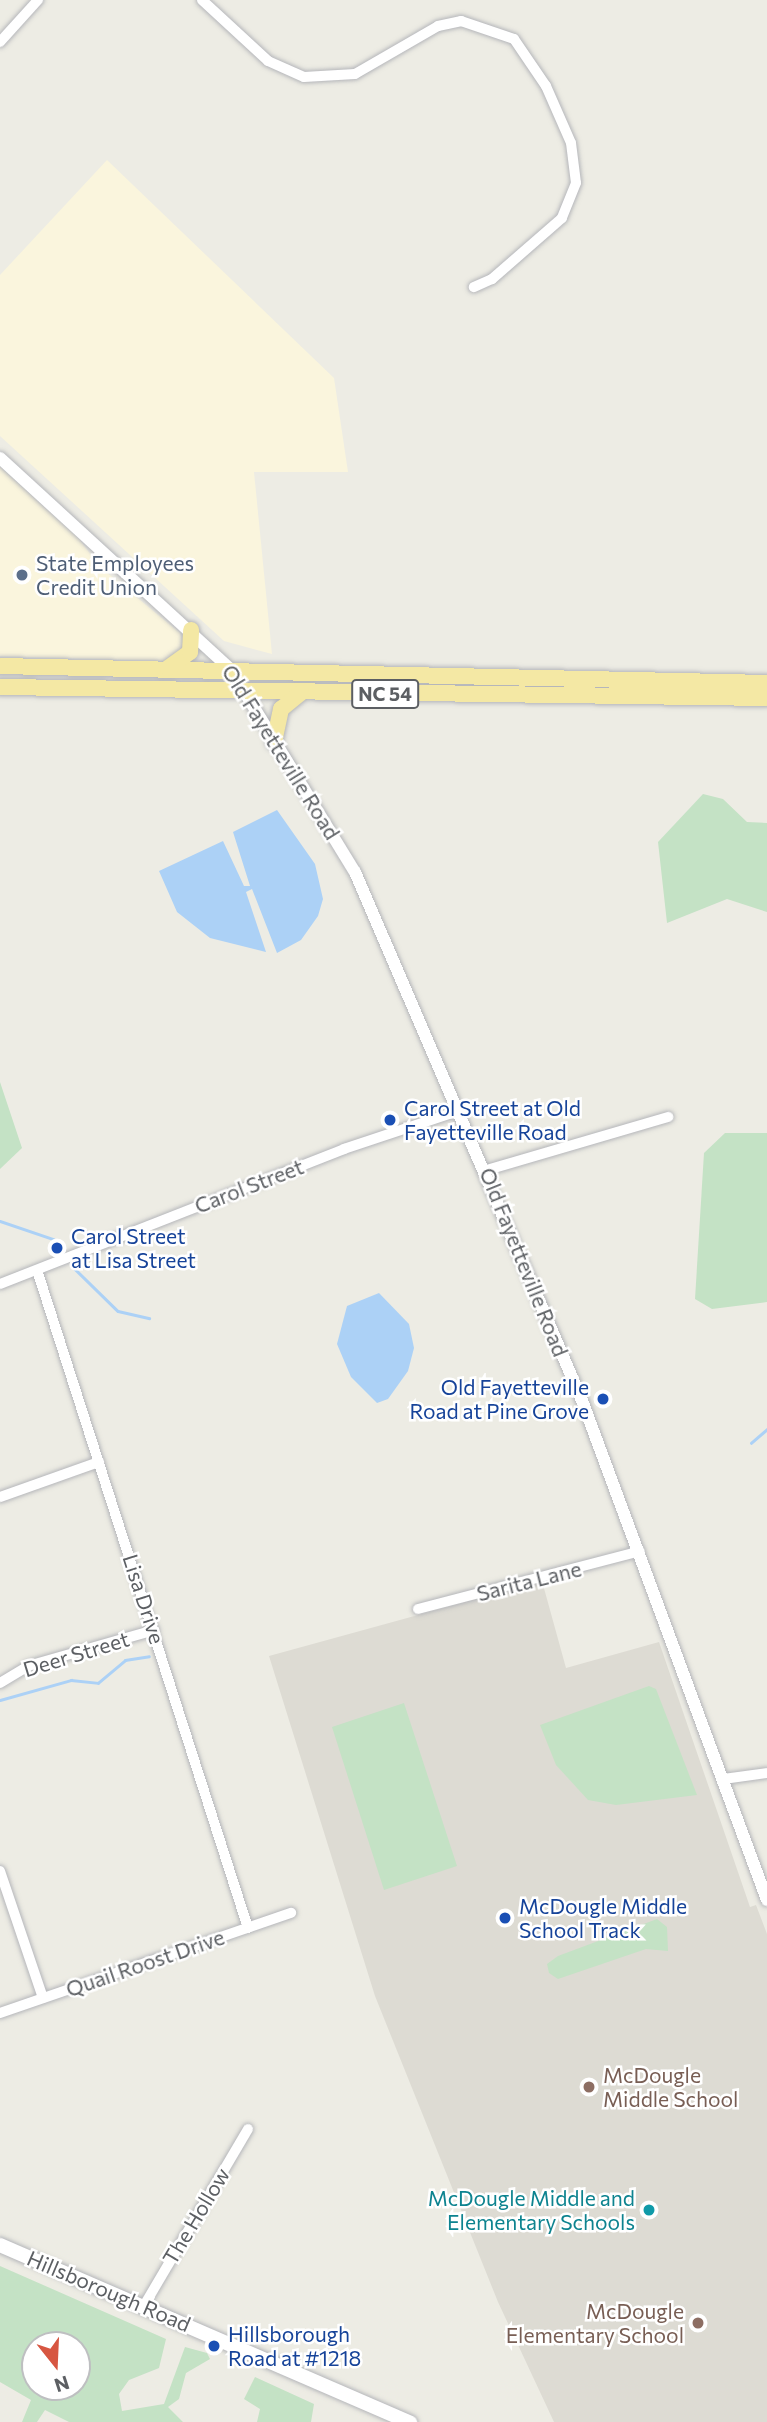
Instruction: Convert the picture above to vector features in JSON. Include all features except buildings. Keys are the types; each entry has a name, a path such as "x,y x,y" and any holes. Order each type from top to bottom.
{"highway":[{"path":"166,669 190,652 191,629"},
{"name":"NC 54","path":"0,666 767,683"},
{"name":"NC 54","path":"0,687 767,698"},
{"path":"274,742 281,709 302,692"}],"main road":[{"name":"Hillsborough Road","path":"0,2245 145,2304 377,2415 410,2422"}],"street":[{"path":"0,42 38,0"},
{"path":"202,0 268,61 304,77 355,74 438,26 461,21 514,39 545,86 571,143 576,183 562,218 492,279 474,287"},
{"name":"Old Fayetteville Road","path":"0,458 191,629 231,670 359,879 487,1170 640,1551 767,1900"},
{"name":"Carol Street","path":"0,1284 461,1110"},
{"path":"487,1170 668,1117"},
{"name":"Lisa Drive","path":"37,1270 248,1928"},
{"path":"0,1497 99,1462"},
{"name":"Sarita Lane","path":"418,1609 640,1551"},
{"name":"Deer Street","path":"0,1683 29,1666 154,1630"},
{"path":"723,1779 767,1773"},
{"path":"0,1871 43,1998"},
{"name":"Quail Roost Drive","path":"0,2013 291,1913"},
{"name":"The Hollow","path":"145,2304 248,2129"}],"shaded area":[{"path":"107,160 334,378 348,472 254,472 272,654 224,641 0,436 0,275"},
{"path":"0,467 79,539 100,567 180,633 184,650 164,661 0,656"},
{"path":"542,1581 566,1668 659,1642 750,1907 756,1905 767,1934 767,2422 554,2422 498,2302 375,1996 269,1656"}],"green space":[{"path":"703,794 723,799 747,822 767,823 767,912 727,899 667,923 658,842"},
{"path":"0,1082 22,1148 0,1169"},
{"path":"725,1133 767,1133 767,1302 712,1309 695,1299 704,1153"},
{"path":"649,1686 656,1689 697,1795 616,1805 588,1800 556,1765 540,1725"},
{"path":"404,1703 457,1866 384,1890 332,1727"},
{"path":"657,1919 667,1927 668,1951 646,1949 558,1979 549,1973 547,1964 558,1956"},
{"path":"0,2266 166,2339 159,2368 129,2380 119,2394 122,2411 164,2404 185,2347 207,2353 210,2359 186,2373 179,2399 168,2407 183,2422 69,2422 45,2410 37,2422 22,2422 31,2401 91,2401 91,2331 21,2331 21,2394 0,2382"},
{"path":"255,2377 314,2404 311,2422 257,2422 260,2409 244,2399"}],"water":[{"path":"277,810 315,864 323,899 318,916 301,940 277,953 252,889 246,892 266,952 210,938 177,912 159,871 223,841 244,886 250,886 233,832"},
{"path":"379,1293 409,1324 414,1348 408,1371 388,1399 377,1403 351,1377 337,1344 347,1306"}],"waterway":[{"path":"0,1221 53,1239 64,1251"},
{"path":"72,1266 118,1311 149,1318"},
{"path":"751,1443 767,1429"},
{"path":"0,1700 71,1680 98,1683 125,1660 149,1656"}],"place":[{"name":"State Employees Credit Union","path":"22,575"},
{"name":"Carol Street at Old Fayetteville Road","path":"390,1120"},
{"name":"Carol Street at Lisa Street","path":"57,1248"},
{"name":"Old Fayetteville Road at Pine Grove","path":"603,1399"},
{"name":"McDougle Middle School Track","path":"505,1918"},
{"name":"McDougle Middle School","path":"589,2087"},
{"name":"McDougle Middle and Elementary Schools","path":"649,2210"},
{"name":"McDougle Elementary School","path":"698,2323"},
{"name":"Hillsborough Road at #1218","path":"214,2346"}]}
